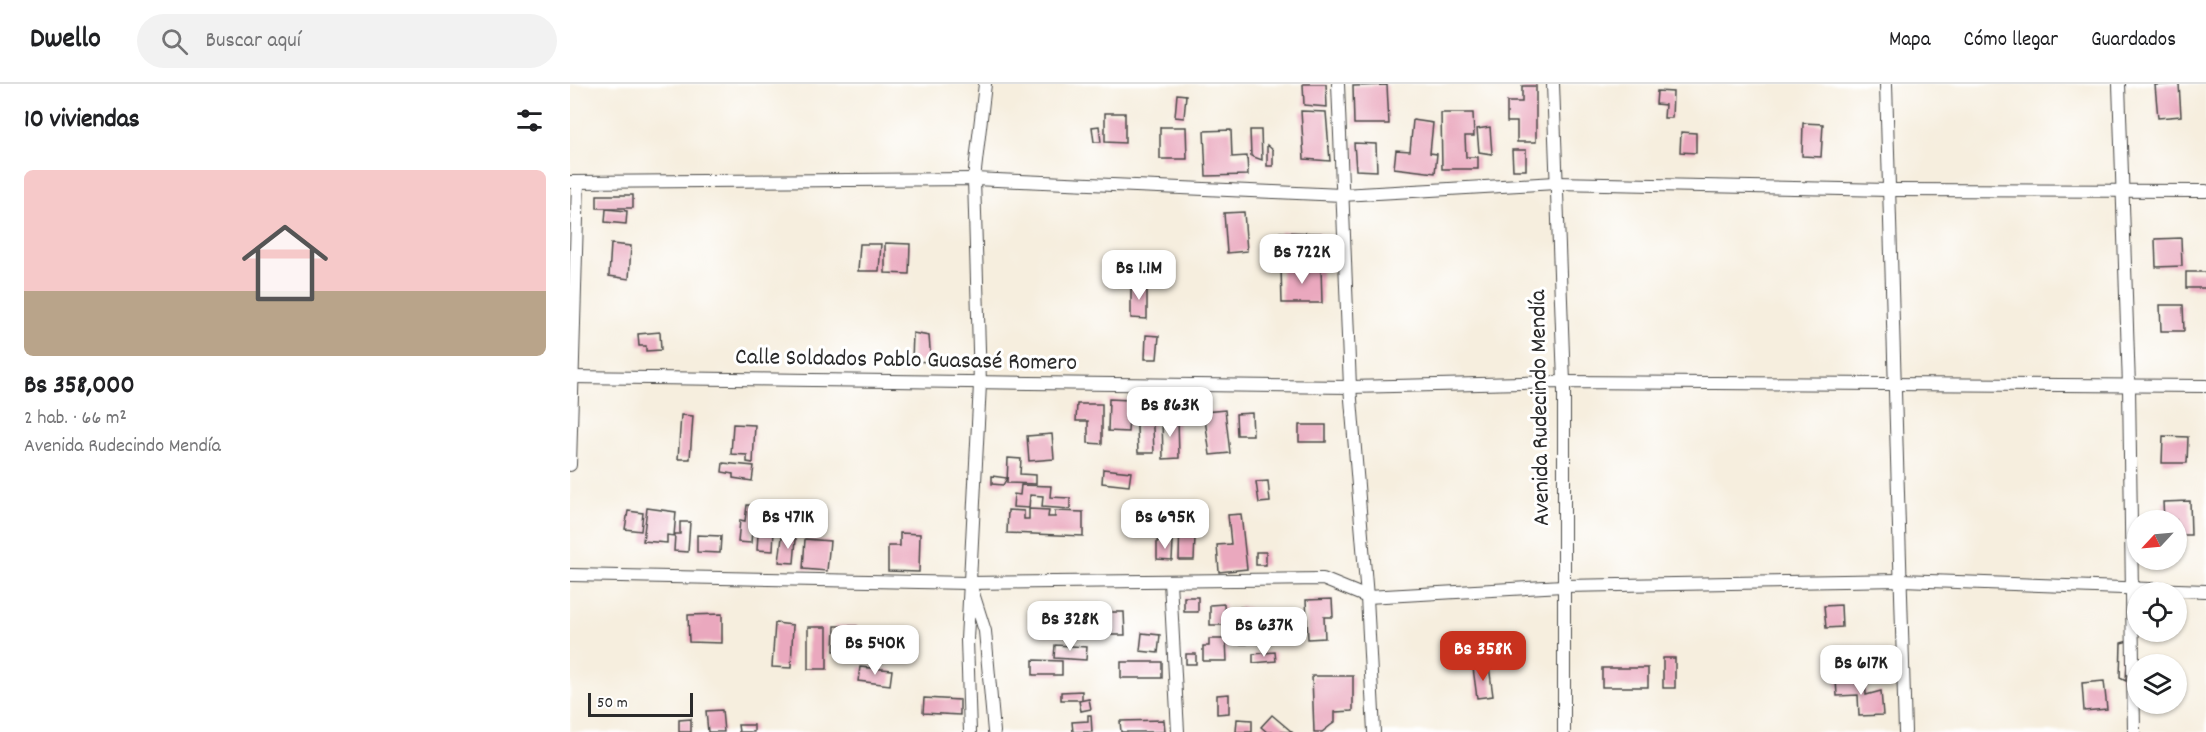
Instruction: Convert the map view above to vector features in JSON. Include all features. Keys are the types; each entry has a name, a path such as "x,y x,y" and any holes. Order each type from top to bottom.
{"street":[{"path":"970,732 967,640 980,384 974,179 985,84"},
{"path":"1338,84 1350,387 1367,597 1374,732"},
{"name":"Avenida Rudecindo Mendía","path":"1553,84 1564,382 1564,732"},
{"path":"1886,84 1905,732"},
{"path":"2119,84 2129,387 2132,582"},
{"path":"570,465 574,182 974,179 1342,195 1556,183 1889,190 2206,191"},
{"name":"Calle Soldados Pablo Guasasé Romero","path":"571,377 1350,387 1564,382 2206,386"},
{"path":"570,576 969,583 1323,579 1367,597 1563,586 1901,580 2127,590"},
{"path":"1170,581 1178,732"},
{"path":"969,583 985,631 994,732"},
{"path":"2187,591 2206,591"},
{"path":"2133,642 2134,732"}],"building":[{"path":"1303,84 1326,84 1327,107 1304,105"},
{"path":"2179,84 2181,116 2158,118 2155,85"},
{"path":"1387,85 1389,124 1354,124 1353,86"},
{"path":"1522,86 1536,86 1536,142 1517,142 1517,122 1507,122 1507,102 1522,102"},
{"path":"1657,91 1673,92 1672,118 1664,118 1665,105 1656,104"},
{"path":"1177,94 1186,95 1184,118 1175,117"},
{"path":"1301,111 1326,112 1330,161 1304,159"},
{"path":"1105,113 1125,113 1125,143 1105,142"},
{"path":"1441,113 1473,113 1474,136 1465,136 1466,157 1478,157 1478,169 1442,169"},
{"path":"1413,120 1433,123 1430,153 1437,154 1435,173 1394,168 1396,150 1410,151"},
{"path":"1803,123 1823,124 1821,157 1802,156"},
{"path":"1099,126 1101,142 1094,142 1092,127"},
{"path":"1160,127 1186,127 1187,159 1160,159"},
{"path":"1490,127 1492,154 1479,152 1477,129"},
{"path":"1231,130 1232,157 1247,156 1248,175 1206,176 1204,131"},
{"path":"1250,130 1261,130 1262,160 1251,156"},
{"path":"1681,132 1696,133 1696,153 1680,152"},
{"path":"1354,143 1376,144 1377,171 1356,170"},
{"path":"1267,145 1273,150 1273,166 1267,166"},
{"path":"1512,150 1526,150 1526,170 1513,170"},
{"path":"597,195 633,195 633,208 597,208"},
{"path":"606,209 627,211 626,224 605,222"},
{"path":"1244,212 1247,251 1227,253 1224,213"},
{"path":"1280,232 1321,233 1321,260 1280,260"},
{"path":"2181,238 2182,266 2156,267 2155,239"},
{"path":"885,243 910,244 909,274 885,273"},
{"path":"611,244 631,246 629,279 609,276"},
{"path":"860,244 881,244 879,271 858,271"},
{"path":"1321,267 1322,303 1282,303 1281,268"},
{"path":"2186,272 2206,272 2206,288 2186,288"},
{"path":"1131,284 1147,284 1147,319 1131,318"},
{"path":"2160,305 2183,305 2184,331 2161,331"},
{"path":"660,332 661,350 646,351 646,346 639,346 638,334"},
{"path":"913,333 929,336 931,362 912,361"},
{"path":"1146,335 1159,336 1157,359 1145,359"},
{"path":"1109,399 1130,400 1128,432 1108,431"},
{"path":"1136,403 1152,403 1154,453 1138,453"},
{"path":"1077,404 1102,404 1102,444 1088,443 1088,421 1076,421"},
{"path":"1225,410 1230,453 1210,455 1204,412"},
{"path":"1252,413 1253,435 1237,435 1236,414"},
{"path":"681,415 693,416 690,459 678,459"},
{"path":"1162,418 1178,418 1179,458 1163,459"},
{"path":"733,424 755,425 753,463 747,462 747,455 731,454"},
{"path":"1299,425 1326,425 1326,442 1299,442"},
{"path":"1052,434 1054,459 1029,461 1027,436"},
{"path":"2163,436 2188,437 2187,463 2162,463"},
{"path":"1008,458 1021,459 1020,474 1036,475 1036,484 1007,483"},
{"path":"723,463 754,466 752,481 733,478 733,474 722,472"},
{"path":"1103,469 1131,472 1129,486 1102,483"},
{"path":"992,476 1007,478 1003,485 992,484"},
{"path":"1268,481 1270,502 1259,503 1256,482"},
{"path":"1021,485 1051,486 1050,497 1070,498 1070,509 1042,507 1043,496 1030,495 1029,508 1013,507 1014,494 1020,495"},
{"path":"2190,501 2191,535 2187,535 2187,510 2163,510 2163,502"},
{"path":"747,505 754,505 751,543 738,542 740,520 745,521"},
{"path":"647,508 676,512 674,536 667,535 667,543 643,541"},
{"path":"769,509 775,509 773,551 757,550 759,518 768,519"},
{"path":"1029,509 1049,510 1048,517 1055,517 1055,511 1083,512 1083,536 1007,533 1008,510 1024,511 1024,519 1029,519"},
{"path":"628,511 643,513 641,531 625,529"},
{"path":"1241,514 1247,569 1219,572 1217,545 1231,544 1228,515"},
{"path":"1180,515 1196,515 1194,560 1179,560"},
{"path":"680,522 690,522 688,552 674,551 675,534 680,534"},
{"path":"900,533 920,534 919,572 888,571 888,546 900,546"},
{"path":"697,535 721,536 720,553 697,552"},
{"path":"782,537 796,539 794,563 779,562"},
{"path":"805,539 830,541 827,571 803,569"},
{"path":"1157,541 1173,542 1172,560 1157,559"},
{"path":"1256,552 1266,552 1266,565 1256,565"},
{"path":"1184,597 1198,597 1198,612 1184,612"},
{"path":"1332,599 1333,617 1324,617 1325,638 1308,639 1306,600"},
{"path":"1224,604 1225,625 1210,625 1210,605"},
{"path":"1841,605 1842,627 1826,628 1824,606"},
{"path":"1240,607 1249,608 1247,627 1237,626"},
{"path":"1110,612 1124,612 1125,635 1110,635"},
{"path":"722,614 722,643 689,642 688,615"},
{"path":"775,623 793,625 791,668 772,667"},
{"path":"835,626 857,626 857,651 834,651"},
{"path":"808,627 827,627 827,669 808,669"},
{"path":"1228,628 1235,629 1234,642 1227,641"},
{"path":"1142,633 1160,635 1158,653 1140,651"},
{"path":"1238,633 1247,633 1247,644 1237,644"},
{"path":"1209,639 1226,639 1227,661 1203,661 1203,646 1209,646"},
{"path":"2128,642 2126,681 2120,678 2121,643"},
{"path":"1055,645 1087,647 1086,660 1054,658"},
{"path":"1275,652 1276,661 1253,663 1253,654"},
{"path":"1186,654 1196,654 1196,664 1186,664"},
{"path":"1663,658 1675,658 1675,688 1663,688"},
{"path":"1033,660 1062,661 1062,675 1033,675"},
{"path":"1121,662 1162,662 1162,678 1121,678"},
{"path":"1489,666 1493,696 1477,698 1473,668"},
{"path":"860,667 892,670 890,685 858,681"},
{"path":"1602,668 1648,668 1648,687 1602,687"},
{"path":"1312,676 1353,676 1353,711 1335,712 1335,722 1322,732 1314,732"},
{"path":"1865,678 1866,695 1881,691 1883,715 1859,716 1858,695 1837,696 1836,679"},
{"path":"2104,681 2107,709 2084,711 2082,683"},
{"path":"1082,691 1082,700 1061,700 1061,692"},
{"path":"1229,694 1229,713 1217,714 1217,695"},
{"path":"924,698 960,700 960,715 923,713"},
{"path":"1089,699 1091,709 1081,711 1079,701"},
{"path":"722,710 724,732 708,732 706,711"},
{"path":"1088,715 1091,715 1092,732 1073,732 1072,722 1088,721"},
{"path":"1272,715 1292,732 1267,732 1261,727"},
{"path":"691,719 691,732 679,732 679,720"},
{"path":"1237,719 1252,720 1252,732 1236,732"},
{"path":"1164,720 1165,732 1121,732 1120,721"},
{"path":"738,725 754,725 754,732 739,732"}]}
